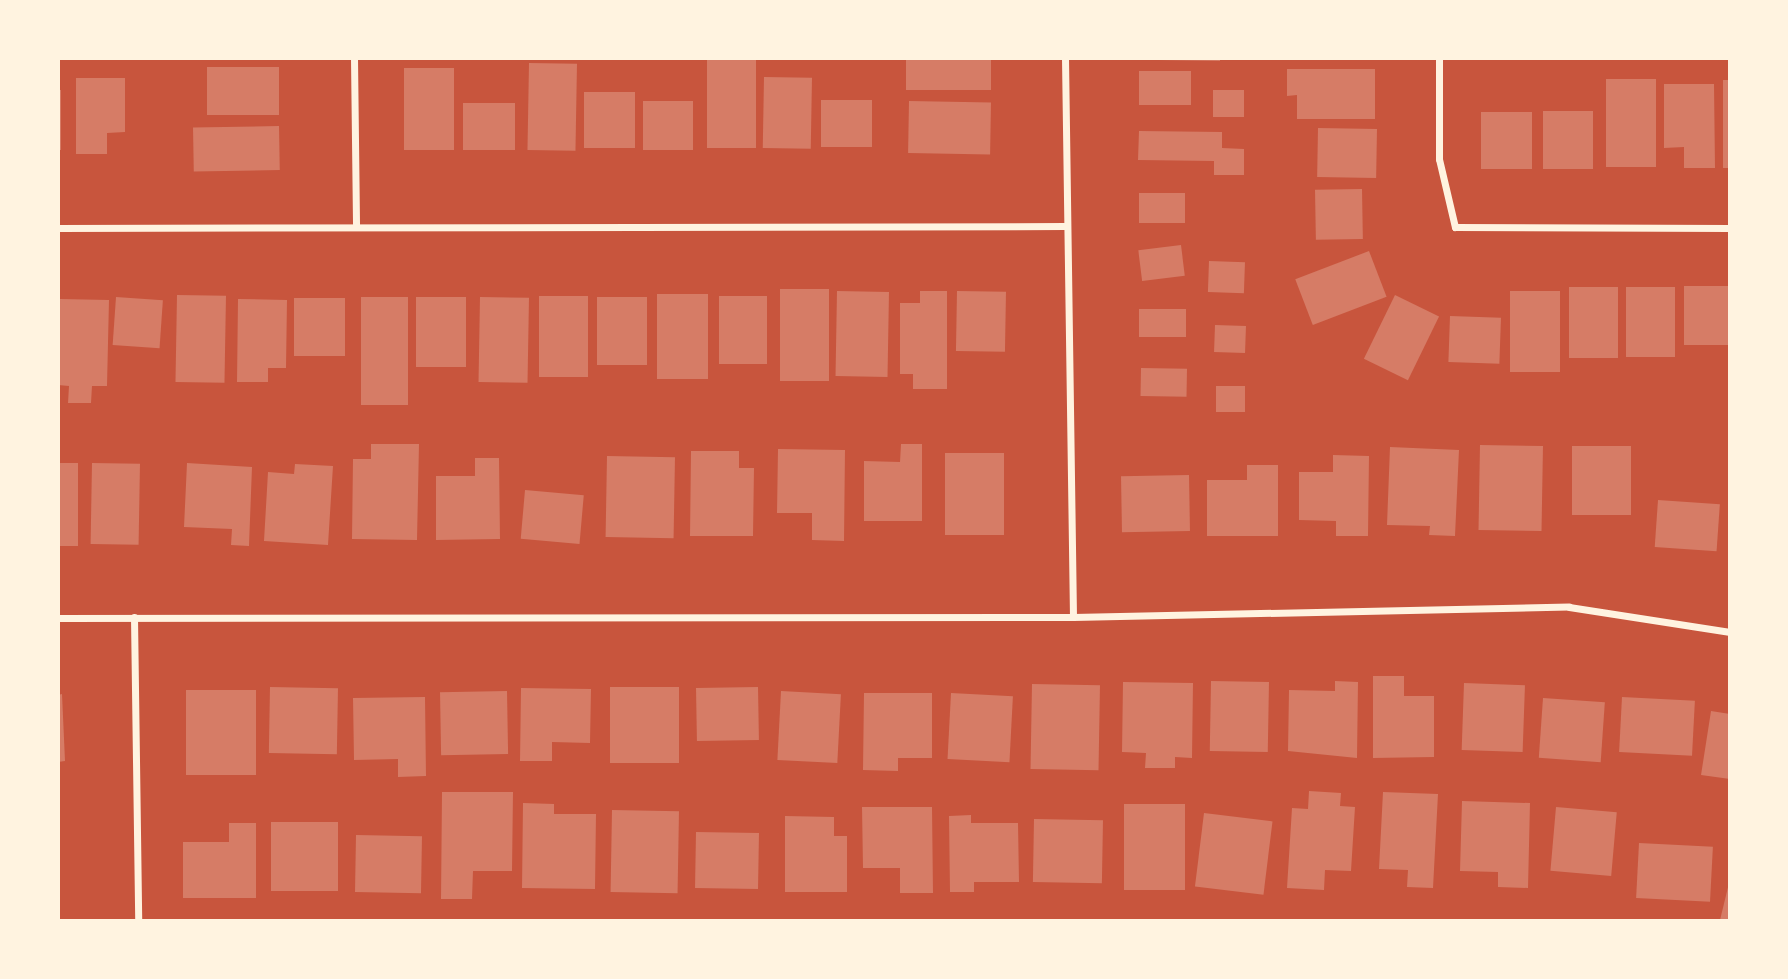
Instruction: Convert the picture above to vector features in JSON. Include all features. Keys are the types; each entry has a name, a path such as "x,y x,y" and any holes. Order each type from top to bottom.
{"street":[{"path":"354,58 356,225"},
{"path":"1065,58 1065,226 1073,617"},
{"path":"1439,58 1439,159 1455,227 1730,228"},
{"path":"58,228 356,225 1065,226"},
{"path":"58,618 1073,617 1569,607 1730,632"},
{"path":"134,617 138,921"}],"building":[{"path":"707,58 756,58 756,148 707,148"},
{"path":"906,58 991,58 991,90 906,90"},
{"path":"1220,58 1220,61 1158,60"},
{"path":"529,63 577,64 575,151 527,150"},
{"path":"207,67 279,67 279,115 207,115"},
{"path":"404,68 454,68 454,150 404,150"},
{"path":"1287,69 1375,69 1375,119 1297,119 1297,95 1287,96"},
{"path":"1139,71 1191,71 1191,105 1139,105"},
{"path":"764,77 812,78 811,149 763,148"},
{"path":"76,78 125,78 125,132 107,133 107,154 76,154"},
{"path":"1606,79 1656,79 1656,167 1606,167"},
{"path":"1723,80 1730,80 1730,168 1723,168"},
{"path":"1664,84 1714,84 1715,168 1684,168 1684,147 1664,148"},
{"path":"58,90 61,90 61,150 58,150"},
{"path":"1213,90 1244,90 1244,117 1213,117"},
{"path":"584,92 635,92 635,148 584,148"},
{"path":"821,100 872,100 872,147 821,147"},
{"path":"643,101 693,101 693,150 643,150"},
{"path":"909,101 991,102 990,154 908,153"},
{"path":"463,103 515,103 515,150 463,150"},
{"path":"1543,111 1593,111 1593,169 1543,169"},
{"path":"1481,112 1532,112 1532,169 1481,169"},
{"path":"279,126 280,170 194,171 193,128"},
{"path":"1318,128 1377,129 1376,178 1317,177"},
{"path":"1139,131 1222,132 1222,148 1244,149 1244,175 1214,175 1214,161 1138,160"},
{"path":"1362,189 1363,239 1316,240 1315,190"},
{"path":"1139,193 1185,193 1185,223 1139,223"},
{"path":"1181,245 1185,276 1142,281 1138,250"},
{"path":"1369,251 1387,297 1313,325 1295,279"},
{"path":"1209,261 1245,262 1244,293 1208,292"},
{"path":"1684,286 1730,286 1730,345 1684,345"},
{"path":"1569,287 1618,287 1618,358 1569,358"},
{"path":"1626,287 1675,287 1675,357 1626,357"},
{"path":"780,289 829,289 829,381 780,381"},
{"path":"837,291 889,292 888,377 836,376"},
{"path":"920,291 947,291 947,389 913,389 913,374 900,374 900,303 920,303"},
{"path":"957,291 1006,292 1005,352 956,351"},
{"path":"1510,291 1560,291 1560,372 1510,372"},
{"path":"657,294 708,294 708,379 657,379"},
{"path":"177,295 226,296 224,383 175,382"},
{"path":"1395,295 1439,316 1408,380 1364,359"},
{"path":"539,296 588,296 588,377 539,377"},
{"path":"719,296 767,296 767,364 719,364"},
{"path":"116,297 163,300 160,348 113,345"},
{"path":"361,297 408,297 408,405 361,405"},
{"path":"416,297 466,297 466,367 416,367"},
{"path":"480,297 529,298 528,383 479,382"},
{"path":"597,297 647,297 647,365 597,365"},
{"path":"294,298 345,298 345,356 294,356"},
{"path":"60,299 109,300 107,386 92,386 91,403 68,403 69,386 58,385"},
{"path":"238,299 287,300 286,368 268,368 268,382 237,382"},
{"path":"1139,309 1186,309 1186,337 1139,337"},
{"path":"1450,316 1501,318 1499,364 1448,362"},
{"path":"1215,325 1246,326 1245,353 1214,352"},
{"path":"1141,368 1187,369 1187,397 1141,396"},
{"path":"1216,386 1245,386 1245,412 1216,412"},
{"path":"371,444 419,444 417,540 352,539 353,459 371,459"},
{"path":"901,444 922,444 922,521 864,521 864,461 900,462"},
{"path":"1480,445 1543,446 1542,531 1479,530"},
{"path":"1572,446 1631,446 1631,515 1572,515"},
{"path":"1390,447 1459,450 1455,536 1429,535 1430,526 1387,525"},
{"path":"778,449 845,450 844,541 812,540 812,513 777,513"},
{"path":"691,451 739,451 739,468 754,468 753,536 690,536"},
{"path":"945,453 1004,453 1004,535 945,535"},
{"path":"1333,455 1369,456 1368,536 1336,536 1336,521 1299,520 1299,472 1333,472"},
{"path":"607,456 675,457 674,538 606,537"},
{"path":"475,458 499,458 500,539 436,540 436,476 475,476"},
{"path":"58,463 78,463 78,546 58,546"},
{"path":"92,463 140,464 139,545 91,544"},
{"path":"187,463 252,467 249,546 231,545 232,529 184,527"},
{"path":"295,464 333,466 328,545 264,541 268,472 294,474"},
{"path":"1247,465 1278,465 1278,536 1207,536 1207,480 1247,480"},
{"path":"1189,475 1190,531 1122,532 1121,476"},
{"path":"525,490 584,495 580,544 521,539"},
{"path":"1658,500 1720,504 1717,551 1655,547"},
{"path":"1373,676 1404,676 1404,696 1434,696 1434,757 1373,758"},
{"path":"1211,681 1269,682 1268,752 1210,751"},
{"path":"1335,681 1358,682 1357,758 1288,751 1289,690 1335,691"},
{"path":"1123,682 1193,683 1192,758 1175,757 1175,768 1145,768 1146,753 1122,752"},
{"path":"1464,683 1525,685 1523,752 1462,750"},
{"path":"1032,684 1100,685 1099,770 1031,769"},
{"path":"270,687 338,688 337,754 269,753"},
{"path":"610,687 679,687 679,763 610,763"},
{"path":"758,687 759,740 697,741 696,688"},
{"path":"521,688 591,689 590,743 552,742 552,761 520,761"},
{"path":"186,690 256,690 256,775 186,775"},
{"path":"507,691 508,754 441,755 440,692"},
{"path":"781,691 841,694 837,763 777,760"},
{"path":"864,693 932,693 932,758 898,758 898,771 863,770"},
{"path":"951,693 1013,696 1009,762 948,759"},
{"path":"62,694 65,761 58,762 58,695"},
{"path":"425,697 426,776 398,777 398,759 354,760 353,698"},
{"path":"1622,697 1695,701 1692,756 1619,752"},
{"path":"1543,698 1605,702 1601,762 1539,758"},
{"path":"1711,711 1730,714 1730,779 1701,775"},
{"path":"1309,791 1341,793 1340,806 1355,807 1351,871 1325,870 1324,890 1287,888 1292,808 1308,809"},
{"path":"442,792 513,792 512,871 473,871 472,899 441,899"},
{"path":"1383,792 1438,794 1433,888 1407,887 1408,870 1379,869"},
{"path":"1462,801 1530,803 1528,888 1498,887 1498,872 1460,871"},
{"path":"523,803 554,804 554,814 596,814 595,889 522,888"},
{"path":"1124,804 1185,804 1185,890 1124,890"},
{"path":"862,807 932,807 933,893 900,893 900,868 863,868"},
{"path":"1556,807 1617,812 1611,876 1550,871"},
{"path":"612,810 679,811 678,893 611,892"},
{"path":"1204,813 1272,821 1263,895 1195,886"},
{"path":"971,815 971,823 1018,823 1019,882 974,882 974,892 950,892 949,816"},
{"path":"785,816 834,817 834,836 847,836 847,892 785,892"},
{"path":"1034,819 1103,820 1102,883 1033,882"},
{"path":"271,822 338,822 338,891 271,891"},
{"path":"229,823 256,823 256,898 183,898 183,842 229,842"},
{"path":"696,832 759,833 758,889 695,888"},
{"path":"356,835 422,836 421,893 355,892"},
{"path":"1639,843 1713,847 1710,902 1636,898"},
{"path":"1730,879 1730,921 1723,921 1720,920"}]}
